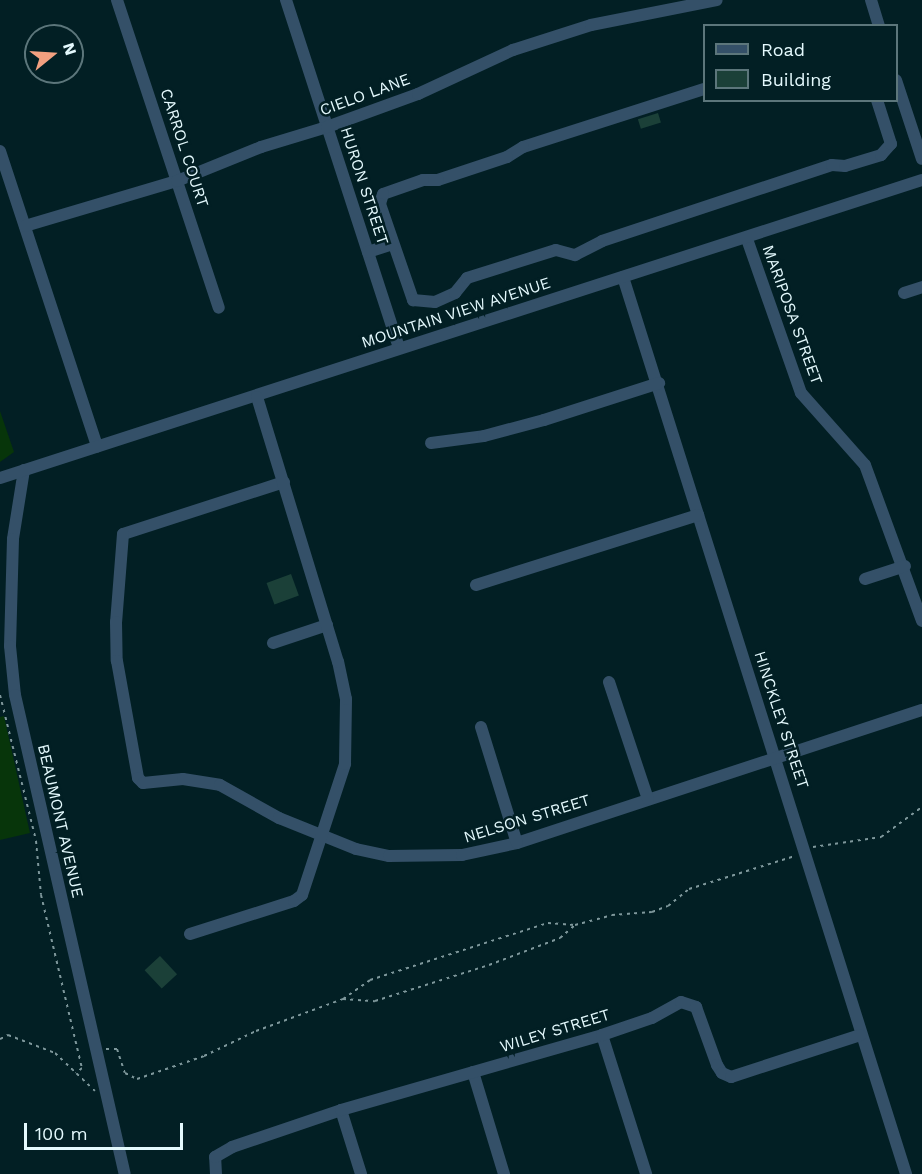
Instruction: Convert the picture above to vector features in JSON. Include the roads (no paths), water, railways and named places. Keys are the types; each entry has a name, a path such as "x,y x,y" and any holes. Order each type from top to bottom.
{"street":[{"name":"CARROL COURT","path":"117,0 219,308"},
{"name":"HURON STREET","path":"286,0 399,348"},
{"name":"CIELO LANE","path":"25,226 177,181 261,147 327,127 418,94 513,50 591,25 717,0"},
{"path":"871,0 878,24"},
{"path":"898,83 922,159"},
{"path":"703,90 522,147 507,157 438,180 423,180 387,191 380,204 413,300 435,302 455,293 467,279 556,250 575,255 602,241 832,165 845,166 881,155 891,144 878,102"},
{"path":"0,151 97,446"},
{"name":"MOUNTAIN VIEW AVENUE","path":"0,478 257,397 399,348 747,239 922,180"},
{"name":"MARIPOSA STREET","path":"747,239 801,393 865,465 905,566 922,621"},
{"path":"368,252 393,244"},
{"name":"HINCKLEY STREET","path":"623,277 659,383 698,515 776,756 860,1035 906,1174"},
{"path":"904,292 922,287"},
{"path":"431,442 484,435 544,420 659,383"},
{"path":"190,934 294,901 302,895 345,764 348,733 346,699 327,625 257,397"},
{"name":"BEAUMONT AVENUE","path":"24,470 13,539 10,646 15,695 125,1174"},
{"name":"NELSON STREET","path":"284,482 123,534 116,622 117,661 138,778 142,783 183,779 220,785 322,838 388,856 422,858 462,855 517,843 776,756 922,710"},
{"path":"476,585 698,515"},
{"path":"865,579 905,566"},
{"path":"273,643 327,625"},
{"path":"609,682 648,799"},
{"path":"481,727 517,843"},
{"name":"WILEY STREET","path":"216,1174 215,1157 232,1147 341,1110 602,1035 652,1018 681,1002 696,1007 717,1065 722,1073 731,1077 860,1035"},
{"path":"602,1035 646,1174"},
{"path":"473,1072 504,1174"},
{"path":"341,1110 361,1174"}]}
